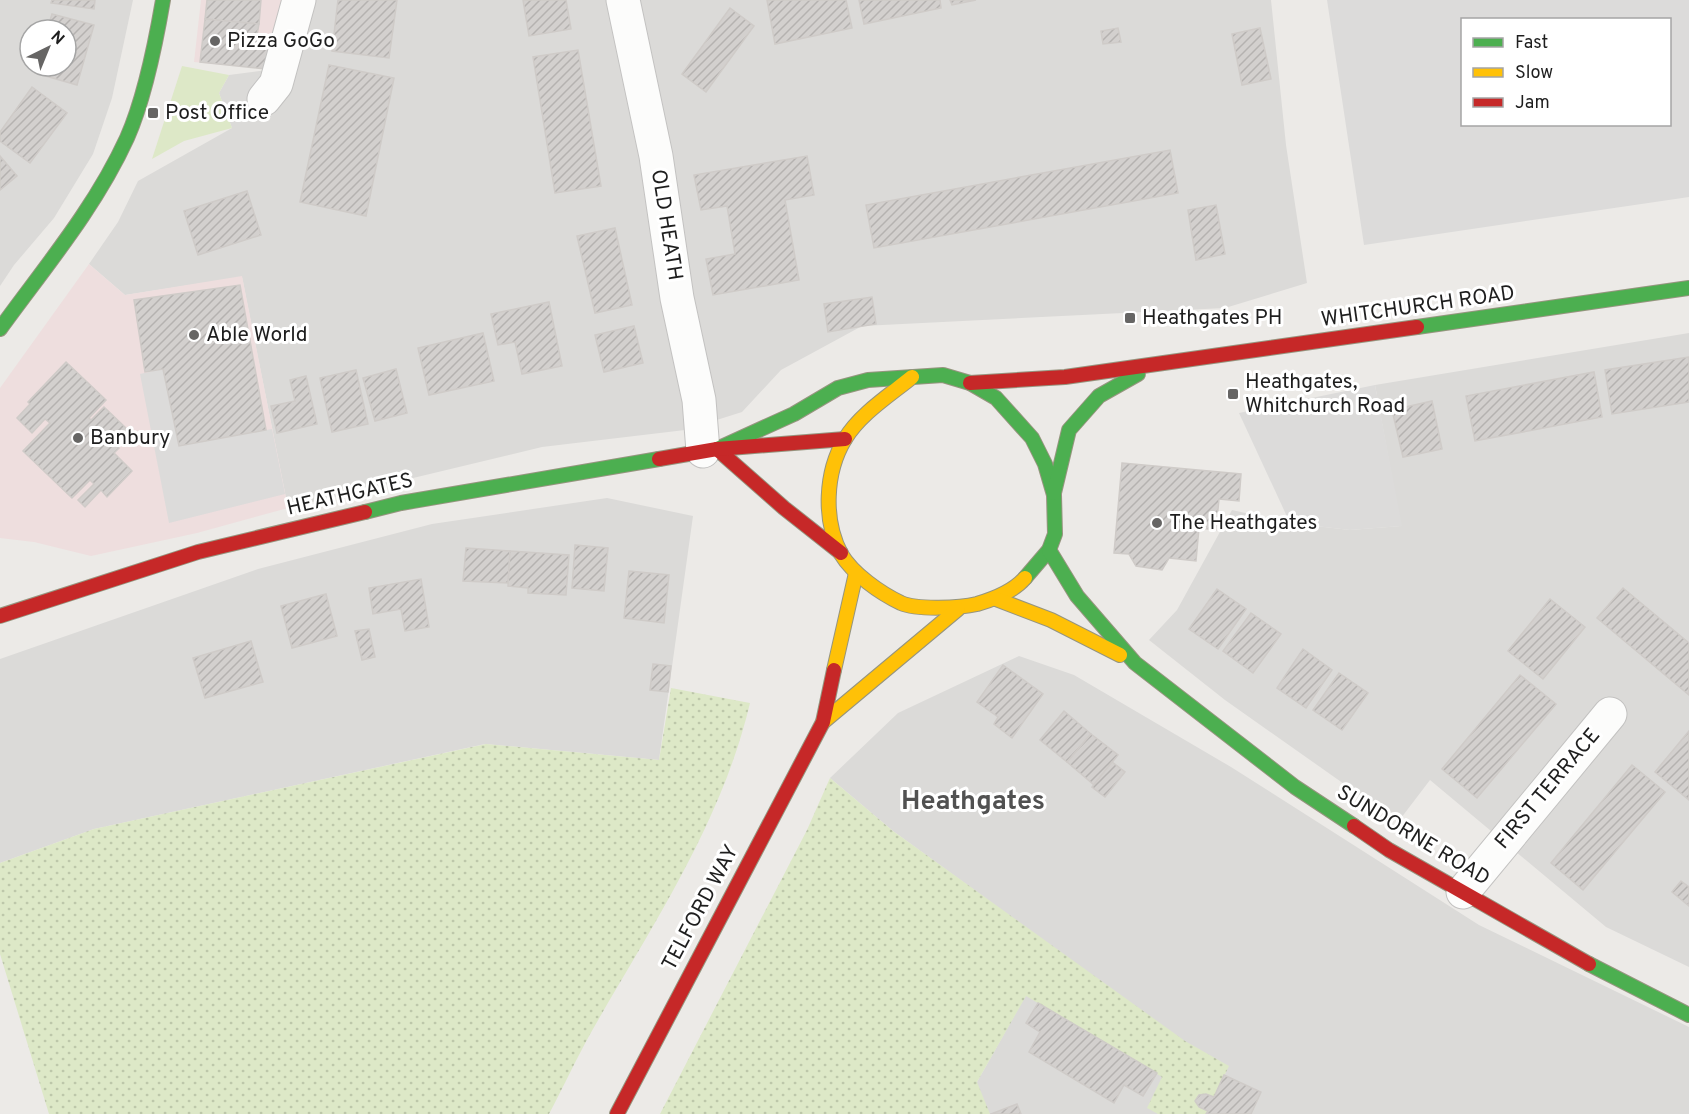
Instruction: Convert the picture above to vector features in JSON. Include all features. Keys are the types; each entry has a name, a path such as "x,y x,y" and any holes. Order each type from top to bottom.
{"main road":[{"path":"1,325 93,202 128,136 155,46 163,0"},
{"name":"WHITCHURCH ROAD","path":"970,383 1065,377 1152,366 1689,288"},
{"name":"WHITCHURCH ROAD","path":"1054,495 1069,430 1099,396 1152,366"},
{"path":"842,553 710,450 794,414 838,388 868,380 912,377 943,375 970,383 996,398 1032,438 1045,464 1054,495 1055,534 1049,550 1022,582 996,599 958,609 902,604 856,573 842,553 829,515 830,476 845,440 872,410 912,377"},
{"name":"HEATHGATES","path":"0,616 198,552 401,503 710,450 845,440"},
{"name":"SUNDORNE ROAD","path":"1049,550 1077,596 1135,663"},
{"name":"TELFORD WAY","path":"617,1114 823,722 856,573"},
{"name":"SUNDORNE ROAD","path":"996,599 1051,620 1135,663 1295,787 1389,850 1632,988 1689,1015"},
{"name":"TELFORD WAY","path":"823,722 958,609"}],"street":[{"path":"264,99 276,84 299,0"},
{"name":"OLD HEATH","path":"623,0 656,156 677,298 710,450"},
{"name":"FIRST TERRACE","path":"1463,892 1610,714"}],"shaded area":[{"path":"0,0 133,0 112,98 93,154 54,218 14,265 0,286"},
{"path":"201,0 283,0 275,70 194,62"},
{"path":"283,0 1271,0 1286,145 1307,283 1225,308 862,326 781,370 742,412 685,430 542,447 288,508 242,277 125,295 89,264 118,222 138,181 232,128 219,93 229,75 275,69"},
{"path":"1327,0 1689,0 1689,197 1364,245"},
{"path":"89,264 125,295 242,276 288,508 197,533 91,556 34,542 0,538 0,388"},
{"path":"1689,333 1689,967 1606,927 1430,780 1398,822 1225,700 1149,640 1177,610 1232,510 1290,523 1350,530 1401,526 1375,385"},
{"path":"163,369 179,446 272,429 285,494 169,523 140,374"},
{"path":"1375,385 1402,526 1350,530 1290,523 1239,413"},
{"path":"607,498 693,516 659,760 485,744 94,829 0,863 0,659 258,569 432,524"},
{"path":"1019,656 1074,675 1231,767 1479,925 1689,1027 1689,1114 959,1114 1053,947 893,831 830,778 898,713"}],"green space":[{"path":"182,66 229,75 219,93 232,128 184,141 152,159"},
{"path":"671,688 750,703 738,747 704,831 684,871 587,1040 549,1114 49,1114 0,954 0,863 94,829 486,744 659,760"},
{"path":"830,778 893,831 1185,1041 1229,1066 1214,1097 1206,1094 1199,1095 1208,1111 1206,1114 1158,1114 1147,1108 1162,1077 1026,996 977,1082 990,1114 660,1114 807,830"}],"building":[{"path":"52,0 95,0 94,9 51,3"},
{"path":"207,0 261,0 259,24 205,19"},
{"path":"338,0 397,0 389,58 332,51"},
{"path":"523,0 566,0 571,29 529,36"},
{"path":"767,0 846,0 852,28 775,44"},
{"path":"859,0 940,0 941,8 864,24"},
{"path":"950,0 976,0 952,5"},
{"path":"730,8 754,26 706,92 682,74"},
{"path":"52,14 67,18 51,18"},
{"path":"205,19 259,24 257,35 278,37 275,70 200,62"},
{"path":"78,21 94,25 77,85 52,78 78,78"},
{"path":"1118,28 1121,42 1103,44 1101,31"},
{"path":"1260,28 1271,79 1242,85 1232,34"},
{"path":"578,50 601,186 555,193 533,57"},
{"path":"329,65 394,78 366,216 300,202"},
{"path":"32,87 67,113 30,163 0,141 0,132"},
{"path":"1170,150 1178,193 874,248 866,205"},
{"path":"0,156 17,176 0,190"},
{"path":"807,156 814,195 785,200 799,280 713,295 706,259 735,254 727,206 701,210 694,175"},
{"path":"247,191 261,235 198,255 184,211"},
{"path":"1216,205 1225,254 1196,260 1188,210"},
{"path":"615,228 632,305 595,313 577,236"},
{"name":"Able World","path":"240,285 266,430 179,446 163,369 145,372 134,300"},
{"path":"872,297 876,324 828,332 824,304"},
{"path":"549,302 562,366 522,374 515,342 498,345 491,314"},
{"path":"634,326 643,363 604,372 595,335"},
{"path":"483,333 494,381 429,395 418,348"},
{"path":"1689,357 1689,402 1612,414 1605,370"},
{"name":"Banbury","path":"66,362 106,400 89,418 91,420 104,407 128,430 114,444 119,448 114,453 132,471 107,497 101,490 85,507 78,500 94,484 90,480 72,498 23,451 50,423 45,419 32,433 17,418 30,404 28,402"},
{"path":"396,369 407,413 375,421 363,378"},
{"path":"356,370 368,424 332,432 320,378"},
{"path":"1594,372 1602,417 1475,441 1466,396"},
{"path":"306,376 317,424 277,433 271,406 295,401 290,380"},
{"path":"1432,401 1442,449 1403,457 1392,410"},
{"path":"1122,463 1241,474 1239,501 1219,499 1216,530 1199,528 1196,561 1169,558 1162,570 1136,566 1129,554 1114,553"},
{"path":"575,545 608,548 604,591 572,588"},
{"path":"466,548 510,551 508,583 463,581"},
{"path":"510,551 569,555 566,595 528,593 528,588 508,586"},
{"path":"629,571 669,575 664,623 624,618"},
{"path":"421,579 429,627 405,631 401,609 373,614 369,588"},
{"path":"1623,588 1689,643 1689,695 1597,618"},
{"path":"1217,589 1246,609 1218,649 1189,629"},
{"path":"326,594 337,636 292,648 281,606"},
{"path":"1550,599 1585,627 1543,679 1508,651"},
{"path":"1251,613 1281,634 1253,673 1223,651"},
{"path":"369,629 375,657 362,660 355,631"},
{"path":"251,641 263,682 205,698 193,658"},
{"path":"1303,649 1332,670 1306,708 1277,688"},
{"path":"653,664 671,666 668,692 650,690"},
{"path":"1003,665 1043,694 1012,738 994,724 998,717 977,702"},
{"path":"1339,673 1368,693 1342,730 1313,710"},
{"path":"1520,675 1556,704 1477,798 1442,769"},
{"path":"1064,711 1091,734 1067,762 1040,740"},
{"path":"1689,731 1689,800 1655,772"},
{"path":"1091,734 1118,755 1094,785 1067,762"},
{"path":"1112,762 1125,772 1105,797 1092,787"},
{"path":"1632,765 1665,792 1583,890 1551,863"},
{"path":"1681,881 1689,887 1689,906 1672,892"},
{"path":"1038,1003 1157,1073 1143,1096 1124,1085 1114,1103 1029,1052 1040,1032 1026,1023"},
{"path":"1224,1075 1261,1092 1251,1114 1206,1114 1208,1111 1199,1107 1195,1101 1199,1095 1206,1094 1214,1097"},
{"path":"1017,1104 1021,1114 991,1114"}],"traffic: fast":[{"path":"0,329 85,213 127,138 144,88 163,0"},
{"path":"1417,327 1689,288"},
{"path":"1054,493 1069,430 1099,396 1138,374"},
{"path":"717,449 794,414 838,388 868,380 943,375 970,383 996,398 1032,438 1045,464 1054,495 1055,534 1049,550 1025,578"},
{"path":"365,512 401,503 659,459"},
{"path":"1049,550 1077,596 1135,663 1295,787 1354,826"},
{"path":"1589,964 1689,1015"}],"traffic: slow":[{"path":"912,377 859,421 838,452 830,481 829,511 835,541 841,554 852,569 884,594 901,603 917,607 960,607 977,604 1009,591 1025,578"},
{"path":"834,670 856,573"},
{"path":"996,599 1051,620 1120,655"},
{"path":"823,722 958,609"}],"traffic: jam":[{"path":"970,383 1065,377 1417,327"},
{"path":"659,459 717,449 845,439"},
{"path":"717,449 784,508 841,553"},
{"path":"0,616 198,552 365,512"},
{"path":"617,1114 823,722 834,670"},
{"path":"1354,826 1389,850 1589,964"}],"place":[{"name":"Pizza GoGo","path":"215,41"},
{"name":"Post Office","path":"153,113"},
{"name":"Heathgates PH","path":"1130,318"},
{"name":"Able World","path":"194,335"},
{"name":"Heathgates, Whitchurch Road","path":"1233,394"},
{"name":"Banbury","path":"78,438"},
{"name":"The Heathgates","path":"1157,523"}],"district":[{"name":"Heathgates","path":"973,802"}]}
